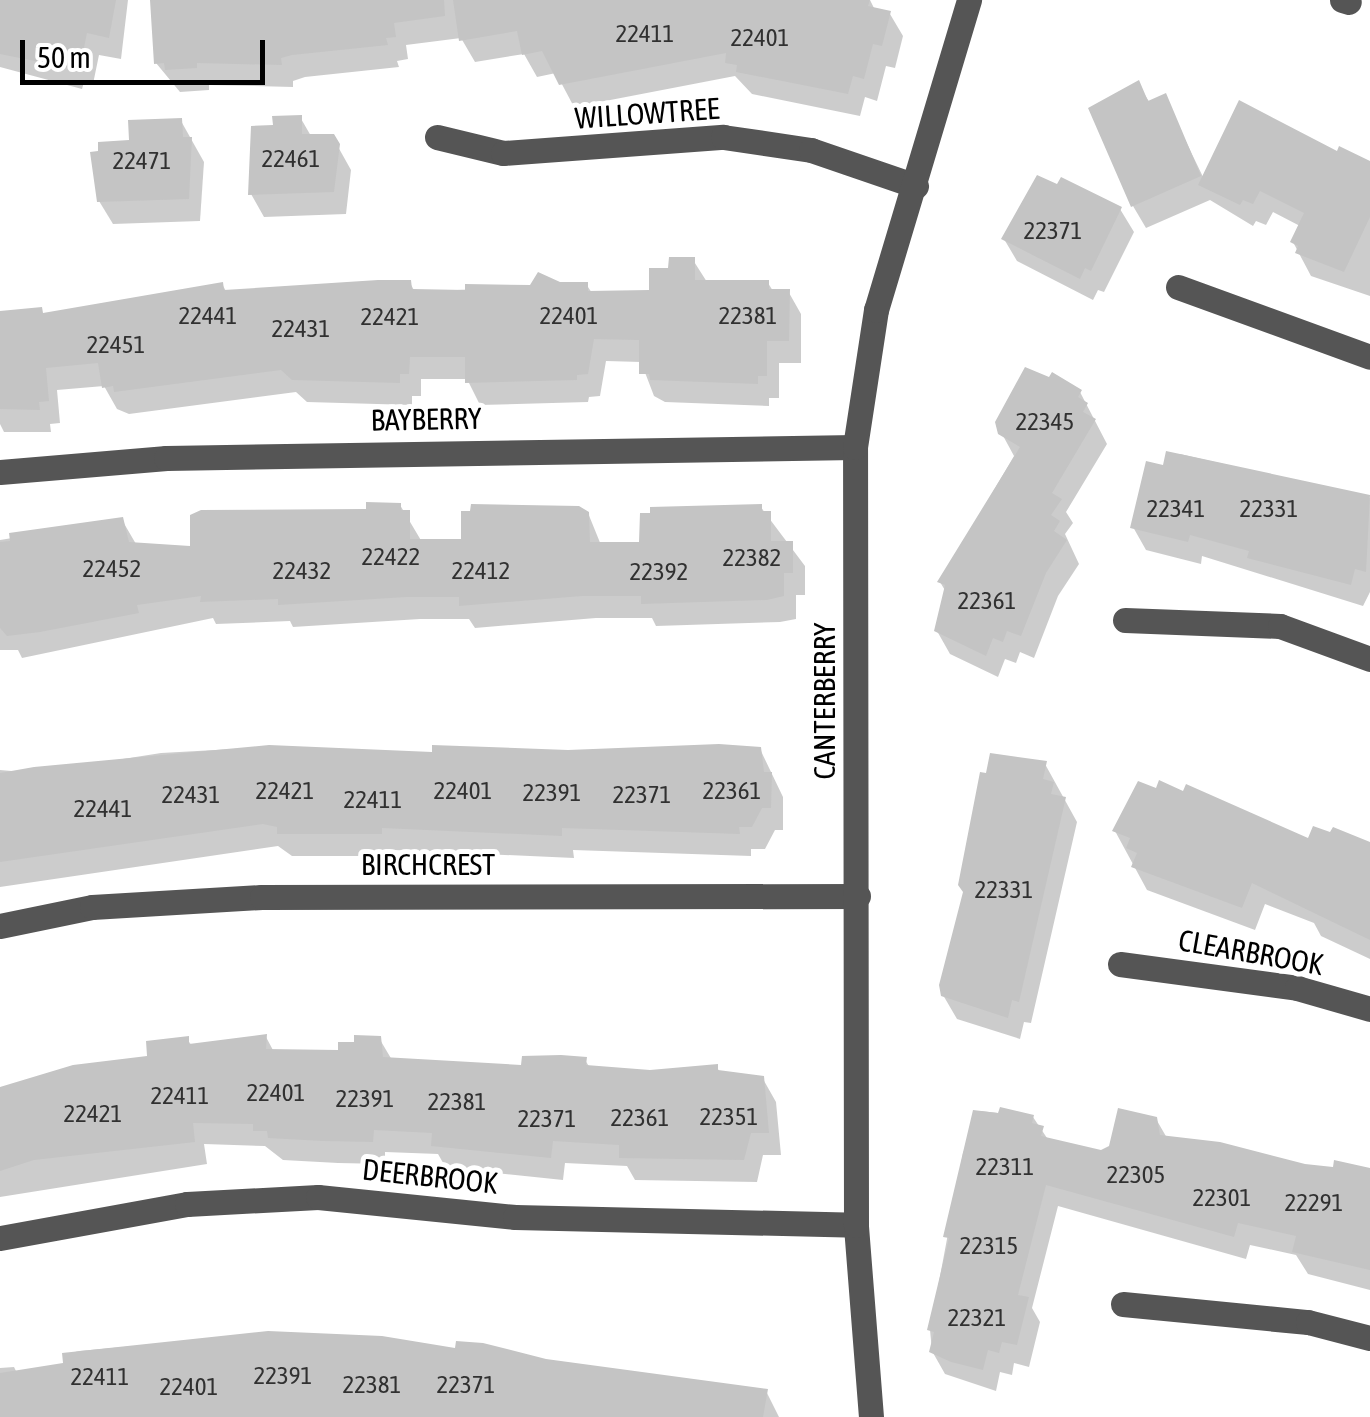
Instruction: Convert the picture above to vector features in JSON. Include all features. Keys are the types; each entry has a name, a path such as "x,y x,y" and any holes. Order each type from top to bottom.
{"street":[{"name":"CANTERBERRY","path":"871,1417 856,1226 855,447 876,310 969,0"},
{"name":"WILLOWTREE","path":"437,137 522,152 724,137 811,150 916,186"},
{"path":"1178,287 1370,357"},
{"name":"BAYBERRY","path":"0,472 166,458 855,447"},
{"path":"1125,620 1280,626 1370,660"},
{"name":"BIRCHCREST","path":"0,926 92,907 262,897 858,896"},
{"name":"CLEARBROOK","path":"1120,964 1297,988 1370,1010"},
{"name":"DEERBROOK","path":"0,1238 187,1204 318,1197 515,1217 856,1226"},
{"path":"1122,1304 1308,1322 1370,1338"}],"building":[{"path":"0,0 116,0 109,38 87,33 81,63 71,60 70,68 0,54"},
{"path":"150,0 444,0 445,16 394,23 396,37 386,38 388,45 292,55 281,58 282,65 197,63 197,68 165,70 164,63 154,64"},
{"path":"453,0 870,0 868,6 891,11 882,46 873,44 864,79 853,76 848,94 736,72 737,65 725,63 726,53 559,85 542,51 522,55 517,31 459,41"},
{"path":"1139,80 1148,101 1166,93 1201,176 1131,207 1088,108"},
{"path":"1239,100 1337,151 1339,146 1370,161 1370,217 1344,272 1295,253 1298,246 1290,242 1304,213 1260,191 1253,204 1243,200 1240,205 1198,185"},
{"path":"302,115 302,134 334,134 340,144 334,192 248,195 251,126 273,125 272,116"},
{"path":"182,118 183,137 192,137 189,199 97,202 90,152 98,151 98,142 129,140 128,120"},
{"path":"1037,175 1057,184 1061,177 1122,207 1091,271 1085,268 1080,279 1001,239"},
{"path":"669,257 695,257 695,280 769,280 769,289 790,289 789,341 767,341 767,376 758,376 758,384 650,380 649,374 639,374 639,340 594,339 588,374 577,375 577,380 465,383 465,357 410,357 409,374 400,374 400,383 292,380 281,370 114,392 113,386 102,388 98,363 46,368 49,401 39,402 40,410 0,409 0,311 42,307 43,313 223,282 224,290 411,280 412,289 465,290 465,284 530,285 538,272 560,282 588,282 588,291 649,290 649,268 668,268"},
{"path":"1025,367 1049,377 1052,372 1082,390 1078,397 1088,403 1083,412 1096,419 1052,493 1062,499 1051,515 1060,521 1054,531 1067,540 1046,573 1021,636 1007,631 1003,642 993,638 986,656 934,631 945,585 937,582 1020,447 998,434 995,422"},
{"path":"1166,451 1370,495 1366,572 1355,569 1351,585 1247,558 1249,551 1190,535 1188,542 1130,528 1146,461 1163,465"},
{"path":"366,502 401,503 401,510 410,510 410,539 461,539 461,511 470,511 471,504 579,506 589,512 590,542 639,542 640,513 650,513 650,507 762,504 762,511 771,511 771,541 793,541 793,573 784,573 784,596 767,600 641,604 641,596 582,596 459,606 459,597 406,597 278,605 278,599 200,602 201,596 137,605 139,613 40,632 7,636 0,628 0,542 10,541 9,533 123,517 129,542 190,546 190,515 201,510 366,509"},
{"path":"719,744 761,747 764,772 772,772 771,808 762,808 752,827 739,827 740,834 562,828 562,836 382,828 382,834 277,834 277,827 263,824 0,862 0,773 34,767 269,745 432,752 432,745 568,750"},
{"path":"990,753 1047,761 1043,779 1054,782 1051,794 1066,797 1019,1002 1012,1000 1008,1018 941,996 939,985 963,892 958,885 980,772 986,773"},
{"path":"1159,780 1183,791 1186,784 1308,838 1313,826 1330,832 1333,827 1370,842 1370,940 1252,883 1242,908 1131,867 1137,853 1126,848 1130,838 1112,831 1138,781 1156,788"},
{"path":"267,1034 266,1049 338,1050 338,1042 354,1042 354,1035 381,1036 383,1057 521,1065 522,1056 561,1055 587,1057 586,1065 650,1070 718,1064 718,1070 764,1076 769,1133 751,1133 744,1160 619,1158 619,1145 553,1141 551,1158 431,1146 432,1133 374,1130 373,1142 323,1141 268,1138 267,1131 253,1131 253,1124 193,1123 195,1142 34,1160 0,1171 0,1087 73,1065 147,1056 146,1041 189,1036 189,1044"},
{"path":"1000,1107 1034,1115 1032,1123 1044,1126 1041,1136 1101,1150 1109,1146 1118,1108 1157,1117 1160,1135 1220,1142 1305,1164 1333,1167 1334,1160 1370,1168 1370,1270 1292,1252 1296,1236 1238,1223 1234,1237 1046,1185 1018,1295 1029,1297 1017,1345 1002,1342 999,1353 988,1350 983,1370 951,1362 929,1352 934,1332 927,1330 949,1238 943,1237 973,1110 998,1113"},
{"path":"268,1331 382,1336 455,1348 456,1341 483,1343 546,1359 768,1389 763,1417 0,1417 0,1373 63,1363 62,1353"}]}
